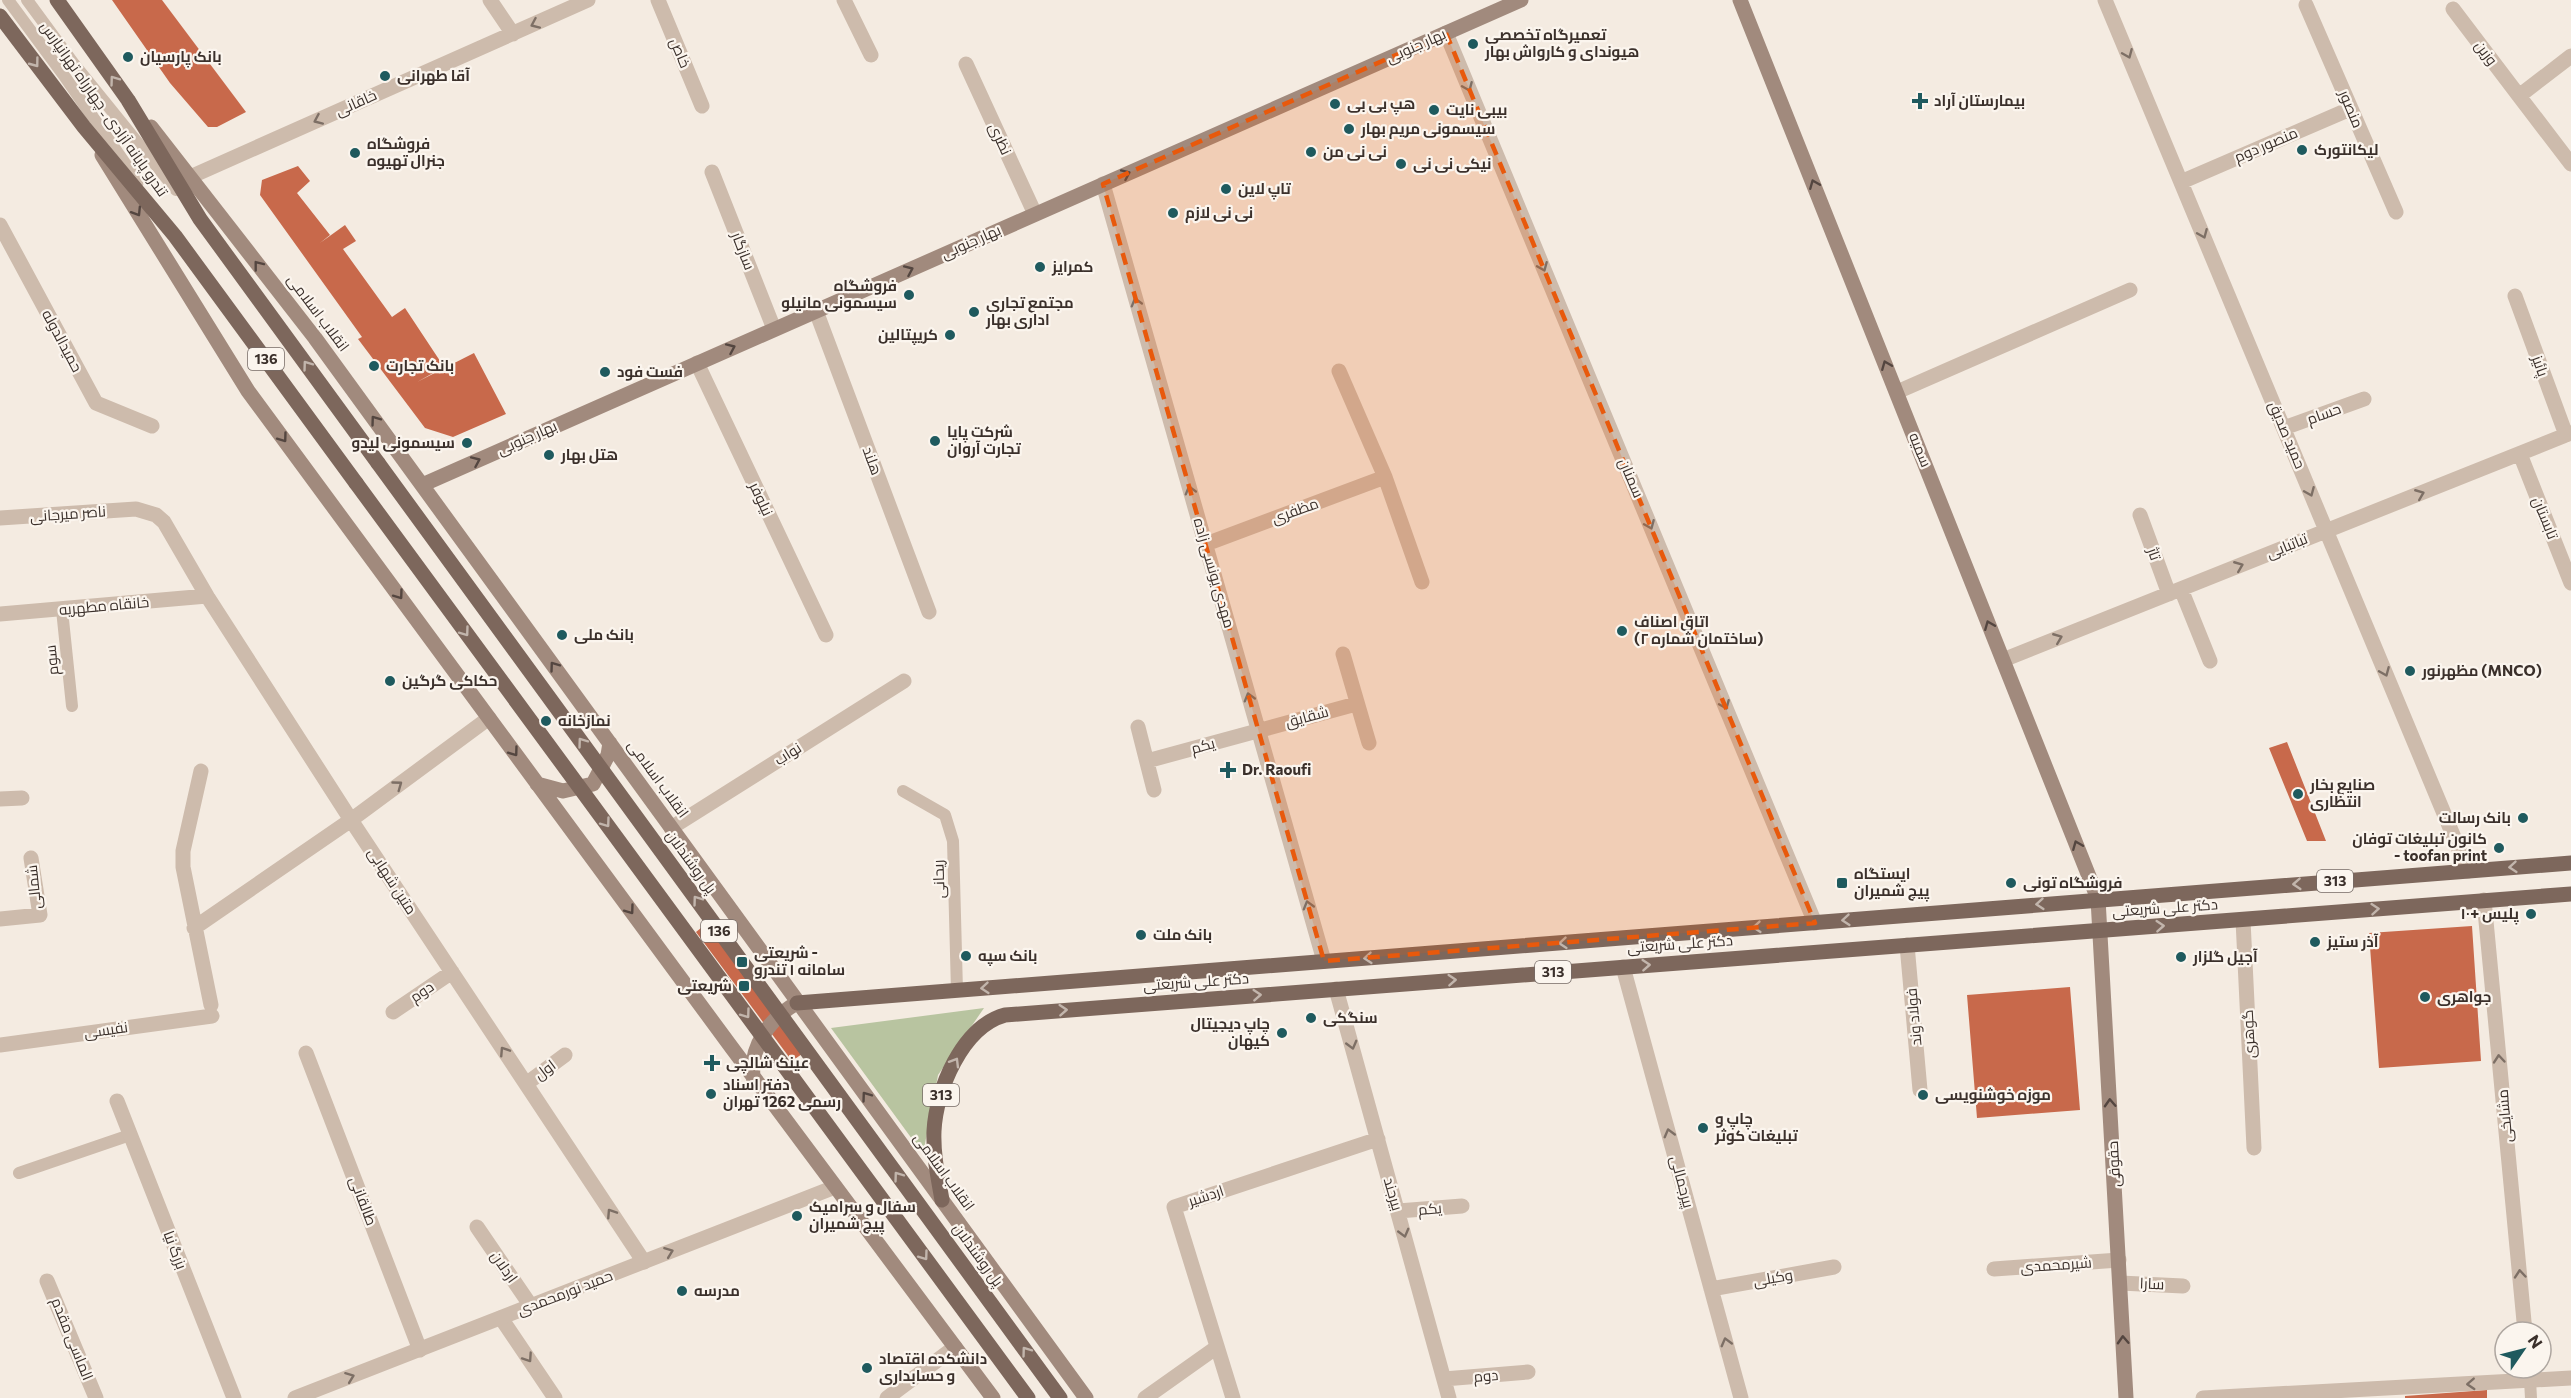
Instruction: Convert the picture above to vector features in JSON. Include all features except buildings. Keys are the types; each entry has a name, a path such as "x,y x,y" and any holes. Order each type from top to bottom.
{"main road":[{"name":"انقلاب اسلامی","path":"57,0 128,100 315,338 1086,1398"},
{"name":"بهار جنوبی","path":"422,485 1521,0"},
{"name":"سمیه","path":"1740,0 2098,899"},
{"name":"136","path":"0,16 84,127 175,236 1028,1398"},
{"name":"انقلاب اسلامی","path":"128,100 200,219 378,463"},
{"path":"84,127 248,391 753,1077 993,1398"},
{"name":"پل روشندلان","path":"378,463 1060,1398"},
{"path":"537,784 563,791 593,784 608,755 610,743"},
{"name":"دکتر علی شریعتی","path":"797,1003 2571,862"},
{"name":"دکتر علی شریعتی","path":"942,1200 934,1145 934,1128 947,1074 955,1059 979,1030 993,1018 1005,1015 2571,894"},
{"name":"حقوقی","path":"2098,899 2126,1398"},
{"path":"753,1077 752,1061 762,1034 785,1010 797,1003"}],"street":[{"path":"490,0 513,34"},
{"name":"خاقانی","path":"190,177 588,0"},
{"name":"خاص","path":"658,0 702,106"},
{"path":"844,0 871,55"},
{"name":"حمید صدیق","path":"2105,0 2468,871"},
{"name":"منصور","path":"2306,5 2396,212"},
{"name":"وزین","path":"2453,9 2571,164"},
{"name":"سمنان","path":"1446,33 1815,922"},
{"path":"2519,96 2571,56"},
{"name":"نظری","path":"966,64 1035,214"},
{"name":"منصور دوم","path":"2181,182 2350,109"},
{"name":"سازگار","path":"712,172 774,329"},
{"name":"مهدی یونسی زاده","path":"1103,184 1324,961"},
{"name":"حمیدالدوله","path":"0,225 96,403 152,426"},
{"path":"1897,392 2130,290"},
{"name":"پائیز","path":"2515,296 2568,434"},
{"name":"هلند","path":"816,311 929,612"},
{"name":"نیلوفر","path":"697,363 826,636"},
{"path":"1339,371 1385,477 1422,582"},
{"name":"حسام","path":"2283,428 2364,399"},
{"name":"تباتبایی","path":"2003,660 2568,434"},
{"name":"تابستان","path":"2520,454 2571,583"},
{"name":"مظفری","path":"1206,544 1385,477"},
{"name":"ناصر میرجانی","path":"0,518 136,509"},
{"name":"متین شهابی","path":"136,509 156,515 164,522 207,596 351,820 644,1262"},
{"name":"تاژ","path":"2140,515 2210,662"},
{"name":"خانقاه مطهریه","path":"0,614 207,596"},
{"path":"1343,654 1369,743"},
{"name":"نواب","path":"672,828 904,681"},
{"name":"شقایق","path":"1259,730 1356,704"},
{"path":"194,928 351,820 489,718"},
{"path":"1138,727 1154,790"},
{"name":"یکم","path":"1147,761 1259,730"},
{"name":"نفیسی","path":"0,1045 211,1010 183,867 183,851 201,771"},
{"path":"0,799 22,798"},
{"name":"شمالی","path":"0,919 40,915 31,858"},
{"name":"مشایخی","path":"2484,900 2524,1320"},
{"name":"گوهری","path":"2243,920 2254,1148"},
{"name":"فولاد وند","path":"1907,945 1920,1090"},
{"name":"پیرجمالی","path":"1623,967 1741,1398"},
{"name":"دوم","path":"393,1012 452,972"},
{"name":"بیرجند","path":"1336,989 1449,1398"},
{"name":"طالقانی","path":"306,1053 420,1350"},
{"name":"اول","path":"526,1084 564,1055"},
{"name":"بزرگ نیا","path":"117,1101 234,1398"},
{"name":"اردشیر","path":"1233,1398 1174,1207 1378,1139"},
{"name":"حمید نورمحمدی","path":"296,1398 835,1187"},
{"name":"یکم","path":"1398,1211 1462,1206"},
{"name":"اردلان","path":"477,1227 531,1306"},
{"name":"شیرمحمدی","path":"1994,1269 2119,1260"},
{"name":"وکیلی","path":"1712,1289 1834,1267"},
{"name":"الماسی مقدم","path":"47,1281 96,1398"},
{"name":"سارا","path":"2120,1283 2183,1286"},
{"path":"501,1318 555,1398"},
{"path":"887,1398 955,1347"},
{"path":"1145,1398 1217,1347"},
{"name":"دوم","path":"1444,1379 1528,1372"},
{"path":"2553,1376 2571,1378"},
{"path":"2203,1398 2493,1377"}],"lane":[{"name":"تندرو پایانه آزادی ـ چهارراه تهرانپارس","path":"8,0 65,77 175,236"},
{"path":"27,0 74,64 200,219"},
{"name":"سوم","path":"62,610 72,706"},
{"name":"ریحانی","path":"903,790 945,815 952,841 957,991"},
{"path":"19,1173 130,1135"},
{"path":"2530,1380 2531,1398"}],"highlighted area":[{"path":"1446,33 1815,923 1324,961 1103,184"}],"green space":[{"path":"984,1008 938,1075 923,1154 831,1028"}],"place":[{"name":"تعمیرگاه تخصصی هیوندای و کارواش بهار","path":"1473,44"},
{"name":"بانک پارسیان","path":"128,57"},
{"name":"آقا طهرانی","path":"385,76"},
{"name":"بیمارستان آراد","path":"1920,101"},
{"name":"هپ بی بی","path":"1335,104"},
{"name":"بیبی نایت","path":"1434,110"},
{"name":"سیسمونی مریم بهار","path":"1349,129"},
{"name":"لیکانتورک","path":"2302,150"},
{"name":"نی نی من","path":"1311,152"},
{"name":"فروشگاه جنرال تهیوه","path":"355,153"},
{"name":"نیکی نی نی","path":"1401,164"},
{"name":"تاپ لاین","path":"1226,189"},
{"name":"نی نی لازم","path":"1173,213"},
{"name":"کمرایز","path":"1040,267"},
{"name":"فروشگاه سیسمونی مانیلو","path":"909,295"},
{"name":"مجتمع تجاری اداری بهار","path":"974,312"},
{"name":"کریپتالین","path":"950,335"},
{"name":"بانک تجارت","path":"374,366"},
{"name":"فست فود","path":"605,372"},
{"name":"شرکت پایا تجارت آروان","path":"935,441"},
{"name":"سیسمونی لیدو","path":"467,443"},
{"name":"هتل بهار","path":"549,455"},
{"name":"اتاق اصناف (ساختمان شماره ۲)","path":"1622,631"},
{"name":"بانک ملی","path":"562,635"},
{"name":"مظهرنور (MNCO)","path":"2410,671"},
{"name":"حکاکی گرگین","path":"390,681"},
{"name":"نمازخانه","path":"546,721"},
{"name":"Dr. Raoufi","path":"1228,770"},
{"name":"صنایع بخار انتظاری","path":"2298,794"},
{"name":"بانک رسالت","path":"2523,818"},
{"name":"کانون تبلیغات توفان - toofan print","path":"2499,848"},
{"name":"ایستگاه پیچ شمیران","path":"1842,883"},
{"name":"فروشگاه تونی","path":"2011,883"},
{"name":"پلیس +۱۰","path":"2531,914"},
{"name":"بانک ملت","path":"1141,935"},
{"name":"آذر ستیز","path":"2315,942"},
{"name":"بانک سپه","path":"966,956"},
{"name":"آجیل گلزار","path":"2181,957"},
{"name":"شریعتی - سامانه ۱ تندرو","path":"742,962"},
{"name":"شریعتی","path":"744,986"},
{"name":"جواهری","path":"2425,997"},
{"name":"سنگکی","path":"1311,1018"},
{"name":"چاپ دیجیتال کیهان","path":"1282,1033"},
{"name":"عينک شالچی","path":"712,1063"},
{"name":"دفتر اسناد رسمی 1262 تهران","path":"711,1094"},
{"name":"موزه خوشنویسی","path":"1923,1095"},
{"name":"چاپ و تبلیغات کوثر","path":"1703,1128"},
{"name":"سفال و سرامیک پیچ شمیران","path":"797,1216"},
{"name":"مدرسه","path":"682,1291"},
{"name":"دانشکده اقتصاد و حسابداری","path":"867,1368"}]}
